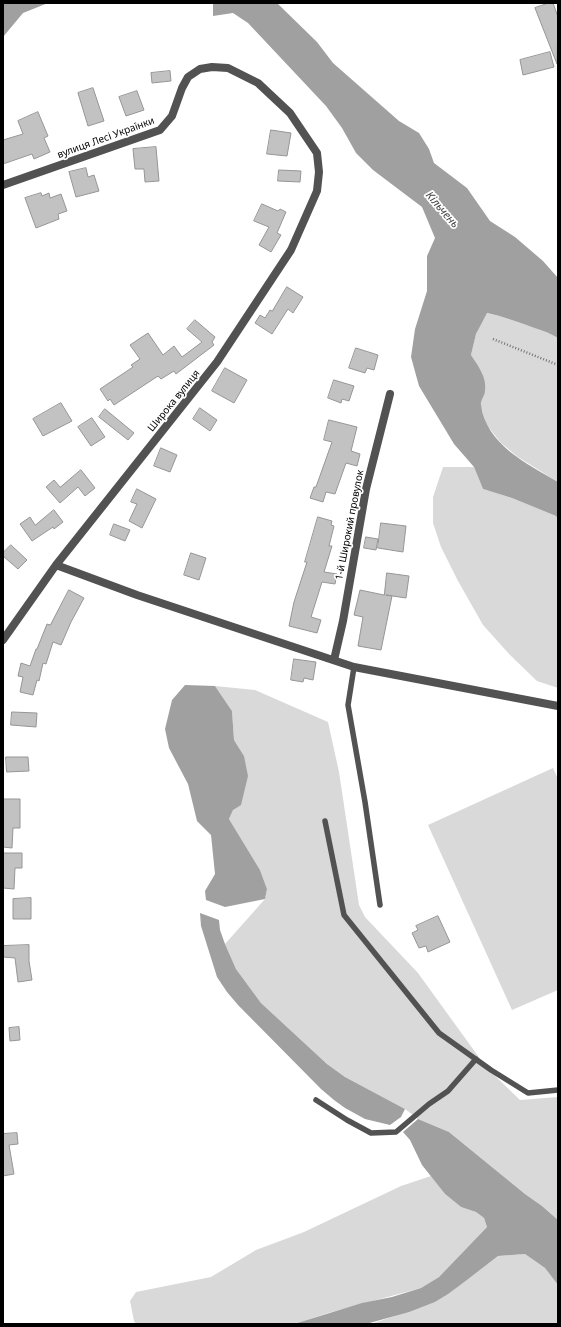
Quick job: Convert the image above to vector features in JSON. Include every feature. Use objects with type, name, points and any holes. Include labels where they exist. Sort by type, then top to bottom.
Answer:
[{"type":"street","name":"вулиця Лесі Українки","points":[[3,185],[160,130],[172,116],[182,88],[188,77],[200,69],[212,67],[228,68],[258,83],[290,113],[317,153]]},
{"type":"street","name":"Широка вулиця","points":[[3,640],[56,565],[217,362],[291,250],[316,191],[319,172],[317,153]]},
{"type":"street","name":"1-й Широкий провулок","points":[[334,660],[343,621],[366,489],[390,394]]},
{"type":"street","points":[[56,565],[137,595],[354,667],[558,706]]},
{"type":"lane","points":[[354,667],[348,705],[365,802],[380,905]]},
{"type":"lane","points":[[325,822],[344,915],[439,1033],[528,1093],[558,1090]]},
{"type":"lane","points":[[316,1100],[347,1120],[371,1133],[396,1132],[429,1104],[448,1091],[476,1059]]},
{"type":"path","points":[[493,339],[558,365]]},
{"type":"shaded area","points":[[486,313],[518,322],[558,338],[558,482],[518,457],[501,443],[486,424],[480,403],[485,391],[471,355],[476,334]]},
{"type":"shaded area","points":[[443,467],[474,467],[483,489],[512,498],[556,516],[558,519],[558,688],[537,681],[510,655],[483,625],[458,581],[441,547],[433,523],[433,497]]},
{"type":"shaded area","points":[[215,686],[255,690],[328,722],[339,772],[359,905],[365,917],[418,973],[486,1067],[520,1100],[558,1097],[558,1220],[449,1132],[418,1119],[405,1109],[345,1077],[327,1064],[261,1003],[236,969],[225,944],[265,899],[267,889],[260,870],[229,819],[233,810],[244,756],[234,740],[232,711]]},
{"type":"shaded area","points":[[553,768],[558,779],[558,990],[512,1010],[428,825]]},
{"type":"shaded area","points":[[431,1176],[445,1194],[461,1207],[476,1212],[484,1218],[487,1227],[439,1277],[421,1288],[328,1313],[298,1323],[136,1324],[134,1321],[130,1301],[136,1292],[211,1277],[256,1250],[304,1232],[401,1186]]},
{"type":"shaded area","points":[[525,1254],[545,1268],[558,1285],[558,1324],[366,1324],[374,1323],[435,1302],[498,1256]]},
{"type":"water","points":[[3,3],[48,3],[23,13],[3,37]]},
{"type":"water","name":"Кільчень","points":[[213,3],[277,3],[317,42],[333,63],[399,121],[419,133],[429,149],[434,163],[467,188],[490,221],[515,237],[543,261],[558,278],[558,338],[540,330],[487,313],[476,334],[471,355],[485,381],[485,393],[481,401],[484,419],[499,442],[521,460],[558,482],[558,519],[556,516],[512,498],[483,489],[474,467],[454,444],[419,386],[411,357],[415,329],[427,291],[427,256],[435,238],[422,207],[373,170],[356,153],[342,128],[326,106],[248,23],[233,13],[213,16]]},
{"type":"water","points":[[185,685],[215,686],[232,711],[234,740],[244,756],[248,776],[241,805],[233,810],[229,819],[260,870],[267,889],[265,899],[225,907],[206,900],[205,891],[215,874],[211,835],[197,821],[188,784],[169,748],[165,729],[172,700]]},
{"type":"water","points":[[200,913],[219,920],[220,930],[236,969],[261,1003],[327,1064],[345,1077],[405,1109],[401,1117],[390,1125],[365,1119],[345,1108],[321,1089],[238,1005],[217,977],[201,926]]},
{"type":"water","points":[[418,1119],[449,1132],[558,1220],[558,1285],[545,1268],[525,1254],[498,1256],[448,1294],[435,1302],[409,1312],[366,1324],[294,1324],[362,1303],[392,1297],[421,1288],[439,1277],[487,1227],[484,1218],[476,1212],[461,1207],[445,1194],[422,1165],[410,1140],[403,1132]]},
{"type":"building","points":[[553,3],[558,17],[557,64],[535,8]]},
{"type":"building","points":[[550,52],[554,67],[523,75],[520,60]]},
{"type":"building","points":[[170,71],[171,81],[152,83],[151,73]]},
{"type":"building","points":[[93,88],[104,121],[88,126],[78,93]]},
{"type":"building","points":[[137,91],[144,110],[126,116],[119,97]]},
{"type":"building","points":[[38,112],[48,136],[44,138],[50,152],[34,159],[32,154],[3,164],[3,140],[23,134],[18,121]]},
{"type":"building","points":[[271,130],[291,133],[287,156],[267,154]]},
{"type":"building","points":[[156,147],[159,181],[145,182],[144,169],[135,169],[133,149]]},
{"type":"building","points":[[86,168],[88,177],[94,175],[99,191],[76,197],[69,172]]},
{"type":"building","points":[[279,170],[301,171],[300,182],[278,181]]},
{"type":"building","points":[[41,193],[42,196],[49,193],[50,198],[61,194],[67,211],[58,214],[59,219],[36,228],[25,198]]},
{"type":"building","points":[[262,204],[278,211],[280,209],[286,212],[277,233],[281,235],[271,252],[259,245],[269,227],[254,221]]},
{"type":"building","points":[[287,287],[303,297],[293,313],[288,309],[272,334],[255,323],[260,315],[265,318],[270,310],[272,311]]},
{"type":"building","points":[[195,320],[215,337],[212,342],[214,345],[176,374],[174,371],[161,379],[158,376],[114,405],[110,399],[108,401],[100,389],[133,367],[131,365],[140,359],[130,345],[148,333],[163,355],[174,346],[182,357],[202,342],[187,329]]},
{"type":"building","points":[[356,348],[378,355],[374,370],[367,368],[365,373],[349,368]]},
{"type":"building","points":[[225,368],[247,380],[234,403],[212,391]]},
{"type":"building","points":[[334,380],[354,386],[349,401],[342,399],[341,403],[328,398]]},
{"type":"building","points":[[61,403],[72,421],[43,436],[33,419]]},
{"type":"building","points":[[200,408],[217,420],[210,431],[193,419]]},
{"type":"building","points":[[105,409],[134,433],[128,440],[99,417]]},
{"type":"building","points":[[92,418],[105,437],[91,446],[78,427]]},
{"type":"building","points":[[329,420],[357,427],[351,451],[360,454],[357,466],[346,463],[335,494],[326,492],[323,502],[310,498],[314,487],[316,487],[332,442],[324,440]]},
{"type":"building","points":[[161,448],[177,455],[170,472],[154,466]]},
{"type":"building","points":[[81,470],[95,488],[85,496],[78,487],[60,503],[46,487],[54,480],[60,487]]},
{"type":"building","points":[[137,489],[156,499],[142,528],[129,521],[137,504],[131,502]]},
{"type":"building","points":[[54,510],[63,522],[54,529],[53,527],[32,541],[20,524],[30,517],[35,525]]},
{"type":"building","points":[[318,517],[332,521],[331,525],[334,526],[329,546],[332,546],[324,572],[337,574],[335,584],[322,582],[311,617],[321,620],[317,633],[289,626],[294,602],[307,562],[305,562]]},
{"type":"building","points":[[381,523],[406,526],[403,552],[378,548]]},
{"type":"building","points":[[114,524],[130,530],[125,541],[110,535]]},
{"type":"building","points":[[366,537],[378,539],[376,550],[364,548]]},
{"type":"building","points":[[11,545],[27,560],[18,569],[3,556],[3,553]]},
{"type":"building","points":[[191,553],[206,558],[199,580],[184,575]]},
{"type":"building","points":[[387,573],[409,576],[406,598],[386,595],[392,596],[381,650],[358,646],[363,617],[354,615],[360,590],[384,595]]},
{"type":"building","points":[[69,590],[84,598],[61,645],[53,642],[46,664],[43,663],[39,681],[37,680],[33,695],[20,692],[23,677],[18,676],[21,663],[30,666],[47,624],[50,625]]},
{"type":"building","points":[[294,659],[316,662],[313,680],[304,678],[303,682],[291,680]]},
{"type":"building","points":[[12,712],[37,713],[36,727],[11,725]]},
{"type":"building","points":[[6,757],[28,757],[29,771],[7,772]]},
{"type":"building","points":[[3,799],[20,799],[20,828],[13,828],[12,848],[3,847]]},
{"type":"building","points":[[3,853],[22,853],[22,868],[15,868],[14,889],[3,888]]},
{"type":"building","points":[[31,898],[31,919],[13,919],[13,899]]},
{"type":"building","points":[[438,916],[450,942],[428,952],[426,946],[419,948],[412,933],[418,930],[416,926]]},
{"type":"building","points":[[29,945],[29,961],[32,980],[18,982],[15,958],[3,957],[3,946]]},
{"type":"building","points":[[19,1027],[20,1040],[10,1041],[9,1028]]},
{"type":"building","points":[[17,1133],[18,1144],[9,1145],[14,1174],[3,1176],[3,1134]]}]
